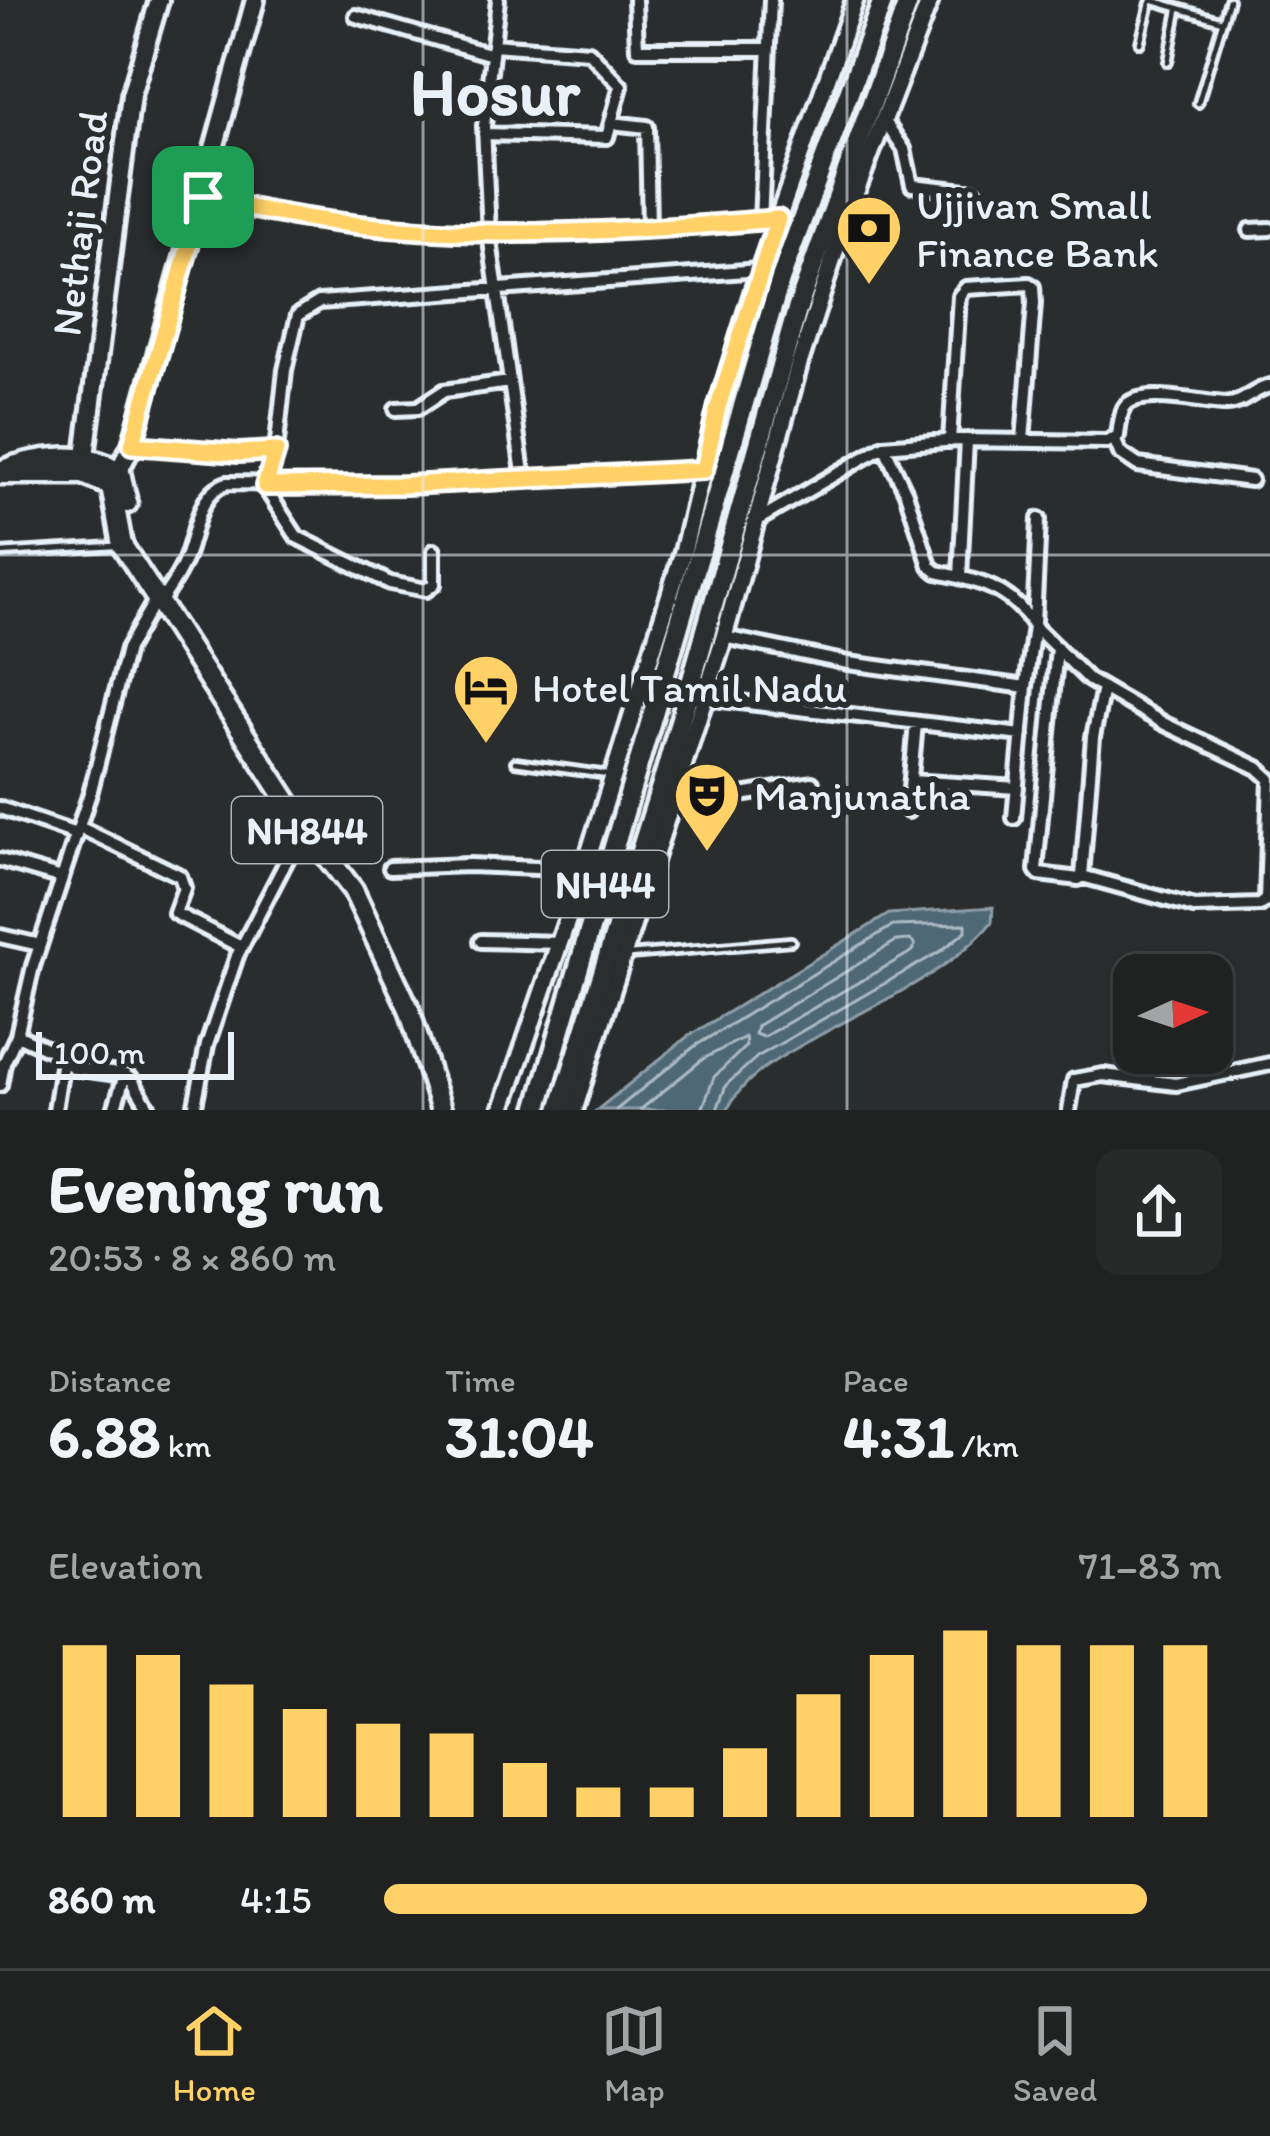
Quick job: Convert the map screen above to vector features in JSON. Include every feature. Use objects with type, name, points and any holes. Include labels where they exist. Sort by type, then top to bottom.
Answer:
[{"type":"highway","name":"NH44","points":[[560,1110],[728,579],[757,441],[797,310],[909,0]]},
{"type":"highway","name":"NH44","points":[[537,1110],[695,555],[780,280],[880,8]]},
{"type":"highway","points":[[0,472],[22,462],[84,466],[115,479]]},
{"type":"highway","name":"NH844","points":[[115,479],[122,545],[304,827],[353,890],[409,1009],[438,1106]]},
{"type":"highway","name":"NH844","points":[[115,479],[136,567]]},
{"type":"main road","name":"Nethaji Road","points":[[84,466],[131,95],[159,0]]},
{"type":"main road","points":[[115,479],[132,445],[255,0]]},
{"type":"street","points":[[498,0],[484,134],[489,234],[524,480]]},
{"type":"street","points":[[634,0],[637,49],[768,49]]},
{"type":"street","points":[[770,220],[771,0]]},
{"type":"street","points":[[502,1110],[614,776],[695,555],[704,470],[718,407],[760,270],[770,220],[855,0]]},
{"type":"street","points":[[574,1110],[724,637],[728,579],[756,521],[848,212],[930,0]]},
{"type":"street","points":[[356,16],[492,50],[589,52],[621,86],[607,137],[484,134]]},
{"type":"street","points":[[884,119],[904,149],[912,185],[975,192]]},
{"type":"street","points":[[611,123],[647,128],[649,228]]},
{"type":"street","points":[[203,197],[278,217],[489,234],[770,220]]},
{"type":"street","points":[[1250,230],[1270,229]]},
{"type":"street","points":[[434,551],[432,588],[390,583],[297,537],[265,486],[276,451],[285,370],[298,315],[320,302],[760,270]]},
{"type":"street","points":[[950,440],[959,296],[966,288],[1029,284],[1034,287],[1034,303],[1023,440]]},
{"type":"street","points":[[396,409],[418,408],[444,391],[510,382]]},
{"type":"street","points":[[1251,480],[1138,465],[1120,453],[1114,441],[1131,400],[1149,397],[1236,404],[1270,386]]},
{"type":"street","points":[[756,521],[884,446],[950,440],[1114,441]]},
{"type":"street","points":[[961,578],[967,440]]},
{"type":"street","points":[[132,445],[276,451]]},
{"type":"street","points":[[884,446],[906,493],[930,566],[1000,589],[1020,603],[1034,626],[1103,688],[1258,768],[1270,779],[1264,903],[1194,907],[1082,876],[1036,870],[1057,648]]},
{"type":"street","points":[[0,1085],[3,1058],[17,1035],[127,649],[183,566],[206,498],[215,487],[227,483],[524,480],[704,470]]},
{"type":"street","points":[[1014,818],[1034,626],[1039,520]]},
{"type":"street","points":[[724,637],[848,663],[1026,686]]},
{"type":"street","points":[[1082,876],[1093,737],[1103,688]]},
{"type":"street","points":[[704,698],[1022,735]]},
{"type":"street","points":[[908,811],[916,723]]},
{"type":"street","points":[[911,781],[1017,788]]},
{"type":"street","points":[[670,807],[812,783]]},
{"type":"street","points":[[0,808],[78,830],[181,876],[184,888],[175,913],[241,947]]},
{"type":"street","points":[[194,1110],[207,1045],[241,947],[304,827]]},
{"type":"street","points":[[0,860],[62,878]]},
{"type":"street","points":[[390,868],[469,865],[584,870]]},
{"type":"street","points":[[0,936],[40,945]]},
{"type":"street","points":[[481,941],[560,943]]},
{"type":"street","points":[[17,1035],[74,1068],[125,1076],[150,1110]]},
{"type":"street","points":[[55,1110],[63,1060]]},
{"type":"street","points":[[1069,1110],[1074,1080],[1103,1075],[1176,1084],[1270,1064]]},
{"type":"street","points":[[114,1110],[125,1076]]},
{"type":"lane","points":[[1198,103],[1228,0]]},
{"type":"lane","points":[[1141,44],[1150,2],[1222,21]]},
{"type":"lane","points":[[1168,62],[1178,10]]},
{"type":"lane","points":[[0,553],[122,545]]},
{"type":"lane","points":[[515,762],[614,776]]},
{"type":"lane","points":[[623,955],[791,941]]},
{"type":"water","points":[[993,907],[992,922],[955,957],[768,1066],[745,1085],[727,1110],[597,1110],[687,1037],[889,914]]},
{"type":"place","name":"Ujjivan Small Finance Bank","points":[[869,287]]},
{"type":"place","name":"Hotel Tamil Nadu","points":[[486,746]]},
{"type":"place","name":"Manjunatha","points":[[707,854]]},
{"type":"district","name":"Hosur","points":[[495,92]]},
{"type":"route","points":[[203,197],[278,217],[489,234],[778,219],[718,407],[704,470],[406,485],[265,486],[276,451],[132,445],[203,197]]}]
